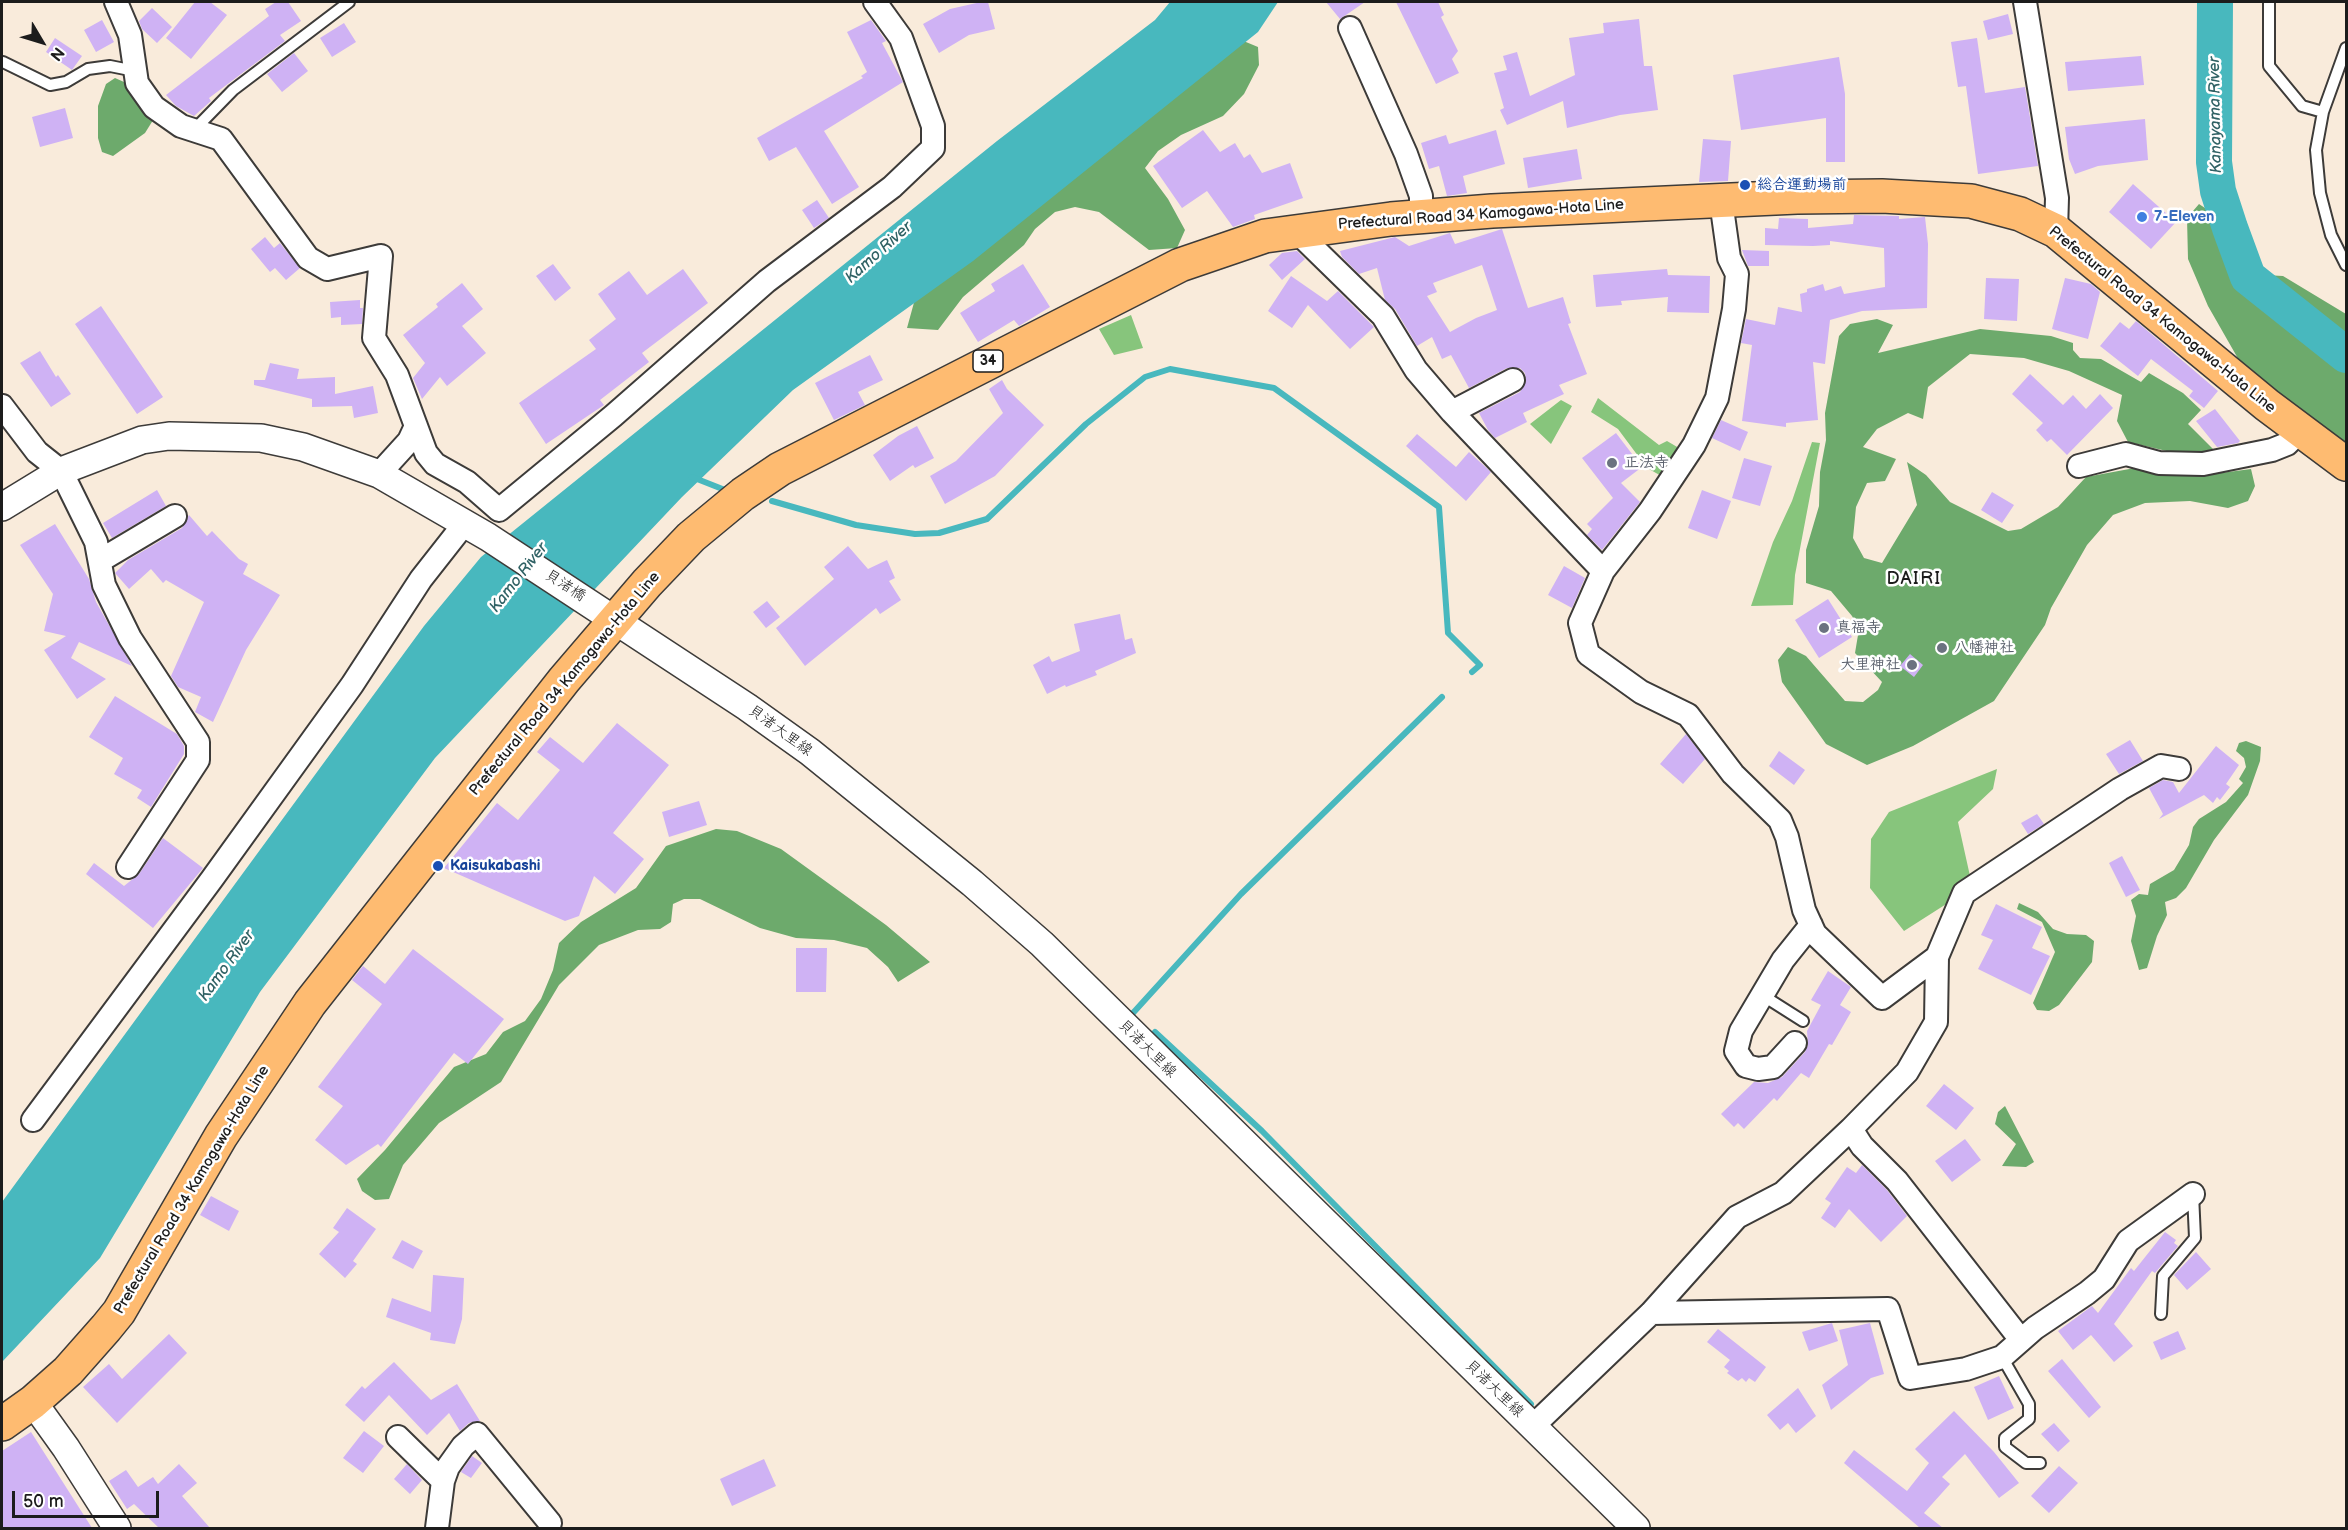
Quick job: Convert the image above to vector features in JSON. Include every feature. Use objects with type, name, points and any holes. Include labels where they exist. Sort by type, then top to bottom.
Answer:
[{"type":"main road","name":"Prefectural Road 34 Kamogawa-Hota Line","points":[[2,1424],[33,1402],[80,1359],[119,1312],[221,1136],[310,1003],[564,680],[605,613],[743,494],[780,469],[1157,275],[1236,243],[1295,230],[1421,217],[1492,211],[1721,201],[1882,196],[1952,199],[2005,209],[2056,231],[2300,431],[2346,464]]},
{"type":"street","points":[[116,2],[130,35],[137,83],[154,107],[181,126],[221,139],[308,258],[318,266],[327,268],[381,256],[374,338],[397,375],[426,453],[435,465],[467,482],[499,510],[613,416],[767,281],[891,187],[933,148],[933,126],[900,38],[875,2]]},
{"type":"street","points":[[2025,2],[2057,198],[2056,231]]},
{"type":"street","points":[[1350,28],[1410,164],[1421,196],[1421,217]]},
{"type":"street","points":[[1721,201],[1729,258],[1737,274],[1734,309],[1717,398],[1694,445],[1650,511],[1603,571],[1580,623],[1588,654],[1641,692],[1688,715],[1733,774],[1780,820],[1787,837],[1804,910],[1815,934],[1882,998],[1937,957]]},
{"type":"street","points":[[1295,230],[1383,316],[1416,369],[1452,412],[1603,571]]},
{"type":"street","points":[[1452,412],[1513,380]]},
{"type":"street","points":[[2,406],[37,452],[62,471],[96,542],[104,585],[130,638],[198,742],[200,750],[198,760],[128,867]]},
{"type":"street","points":[[380,474],[409,441],[416,426]]},
{"type":"street","points":[[2079,466],[2126,454],[2159,463],[2203,464],[2272,450],[2287,444],[2300,431]]},
{"type":"street","name":"貝渚橋","points":[[2,507],[62,471],[142,440],[169,436],[261,438],[303,447],[380,474],[470,526],[605,613]]},
{"type":"street","points":[[100,560],[176,516]]},
{"type":"street","points":[[33,1120],[352,685],[421,579],[470,526]]},
{"type":"street","name":"貝渚大里線","points":[[605,613],[810,752],[964,876],[1042,944],[1636,1528]]},
{"type":"street","points":[[1532,1427],[1651,1313],[1737,1217],[1783,1193],[1907,1072],[1936,1022],[1937,957],[1964,893],[2120,789],[2162,766],[2179,769]]},
{"type":"street","points":[[1795,1043],[1773,1067],[1758,1069],[1746,1066],[1736,1051],[1741,1031],[1762,994],[1783,960],[1811,925]]},
{"type":"street","points":[[1851,1129],[1862,1146],[1897,1181],[2021,1340]]},
{"type":"street","points":[[1651,1313],[1888,1309],[1910,1378],[1966,1369],[2002,1358],[2021,1340],[2104,1279],[2128,1241],[2193,1194]]},
{"type":"street","points":[[33,1402],[66,1448],[117,1528]]},
{"type":"street","points":[[436,1528],[443,1481],[463,1446],[477,1434],[550,1522]]},
{"type":"street","points":[[399,1437],[443,1481]]},
{"type":"lane","points":[[195,130],[233,90],[349,2]]},
{"type":"lane","points":[[2269,2],[2269,66],[2302,106],[2323,112]]},
{"type":"lane","points":[[2346,48],[2323,112],[2316,150],[2320,193],[2331,235],[2346,265]]},
{"type":"lane","points":[[3,62],[50,85],[66,82],[88,69],[110,66],[135,71]]},
{"type":"lane","points":[[1762,994],[1803,1021]]},
{"type":"lane","points":[[2161,1314],[2163,1276],[2195,1238],[2193,1194]]},
{"type":"lane","points":[[2002,1358],[2029,1404],[2029,1419],[2005,1438],[2005,1447],[2026,1463],[2040,1463]]},
{"type":"green space","points":[[1217,30],[1258,47],[1259,65],[1244,94],[1223,116],[1181,135],[1158,151],[1145,168],[1168,199],[1185,230],[1177,248],[1149,250],[1099,212],[1075,207],[1055,212],[1035,229],[1024,245],[963,297],[938,330],[907,328],[918,288]]},
{"type":"green space","points":[[115,78],[124,82],[145,100],[155,117],[145,133],[113,156],[102,152],[98,138],[98,106],[106,84]]},
{"type":"green space","points":[[2199,204],[2214,214],[2230,254],[2265,275],[2283,276],[2346,314],[2346,447],[2240,362],[2208,306],[2188,259],[2187,218]]},
{"type":"green space","points":[[1131,315],[1143,348],[1114,355],[1099,329]]},
{"type":"green space","points":[[1877,319],[1893,325],[1878,353],[1980,329],[2051,336],[2073,343],[2073,350],[2080,358],[2101,359],[2141,382],[2149,373],[2183,393],[2201,410],[2188,424],[2215,451],[2201,459],[2128,442],[2117,421],[2122,395],[2069,371],[2024,358],[1970,354],[1928,387],[1923,419],[1908,413],[1877,429],[1863,447],[1896,459],[1885,481],[1867,483],[1856,507],[1853,538],[1864,558],[1882,563],[1917,505],[1907,462],[1926,475],[1950,502],[2008,531],[2021,529],[2058,507],[2086,477],[2151,465],[2213,474],[2251,469],[2255,486],[2248,501],[2228,508],[2190,501],[2145,503],[2113,515],[2087,545],[2051,608],[2045,625],[1994,701],[1913,746],[1867,765],[1826,744],[1782,682],[1778,660],[1788,647],[1806,656],[1845,701],[1863,702],[1878,690],[1882,682],[1855,653],[1859,629],[1852,616],[1831,591],[1806,583],[1806,550],[1819,506],[1820,472],[1826,440],[1825,413],[1839,336],[1850,324]]},
{"type":"green space","points":[[1598,398],[1659,445],[1667,441],[1684,451],[1665,478],[1647,468],[1618,429],[1591,412]]},
{"type":"green space","points":[[1561,400],[1572,406],[1551,444],[1530,424]]},
{"type":"green space","points":[[1812,442],[1820,443],[1795,575],[1793,605],[1751,606],[1773,542],[1792,501]]},
{"type":"green space","points":[[2246,741],[2261,747],[2260,761],[2248,795],[2214,840],[2186,888],[2176,898],[2165,902],[2167,915],[2157,936],[2147,968],[2139,970],[2131,941],[2136,916],[2131,900],[2139,894],[2148,895],[2150,884],[2174,870],[2189,845],[2193,827],[2199,819],[2226,802],[2243,783],[2239,779],[2246,767],[2244,758],[2236,751],[2239,743]]},
{"type":"green space","points":[[1997,769],[1993,789],[1958,822],[1970,876],[1951,901],[1904,931],[1870,888],[1871,839],[1889,812]]},
{"type":"green space","points":[[716,829],[737,831],[781,849],[886,925],[930,962],[898,982],[888,967],[867,948],[834,940],[796,938],[760,928],[700,899],[684,899],[673,904],[671,922],[660,929],[638,930],[599,945],[559,985],[501,1082],[439,1123],[403,1165],[389,1199],[375,1200],[362,1191],[357,1179],[385,1150],[454,1067],[486,1054],[503,1032],[525,1021],[541,999],[553,970],[559,943],[581,922],[636,888],[666,846]]},
{"type":"green space","points":[[2019,903],[2038,912],[2053,929],[2067,934],[2086,935],[2094,941],[2092,962],[2059,1005],[2049,1011],[2037,1010],[2033,1003],[2055,952],[2042,922],[2017,909]]},
{"type":"green space","points":[[2005,1106],[2034,1162],[2026,1167],[2002,1166],[2016,1144],[1995,1124],[1998,1112]]},
{"type":"water","name":"Kamo River","points":[[1170,2],[1278,2],[1258,32],[973,261],[793,390],[682,497],[435,758],[260,992],[100,1258],[2,1362],[2,1202],[424,626],[481,557],[997,141],[1155,20]]},
{"type":"building","points":[[195,2],[210,2],[227,15],[191,59],[166,38]]},
{"type":"building","points":[[276,2],[288,2],[301,21],[280,35],[285,41],[209,98],[211,101],[194,116],[176,106],[166,95],[269,16],[265,9]]},
{"type":"building","points":[[988,2],[995,29],[969,35],[939,53],[923,24],[950,9]]},
{"type":"building","points":[[1326,2],[1365,2],[1340,19]]},
{"type":"building","points":[[1396,2],[1438,2],[1444,15],[1441,17],[1458,51],[1452,59],[1459,73],[1436,84]]},
{"type":"building","points":[[152,8],[172,27],[157,43],[142,29],[139,21]]},
{"type":"building","points":[[2008,14],[2013,34],[1988,40],[1983,21]]},
{"type":"building","points":[[1639,19],[1644,66],[1652,66],[1658,110],[1620,115],[1567,128],[1563,101],[1507,125],[1500,110],[1504,108],[1494,73],[1507,70],[1503,56],[1517,52],[1530,96],[1575,75],[1569,38],[1604,33],[1603,23]]},
{"type":"building","points":[[102,20],[114,42],[96,52],[84,30]]},
{"type":"building","points":[[871,20],[886,41],[882,43],[903,82],[824,131],[859,187],[832,204],[796,147],[769,161],[757,138],[863,78],[861,76],[867,72],[847,32]]},
{"type":"building","points":[[344,23],[356,42],[332,57],[320,38]]},
{"type":"building","points":[[55,38],[82,56],[72,70],[46,52]]},
{"type":"building","points":[[1977,38],[1985,93],[2025,87],[2038,166],[1978,174],[1966,86],[1958,87],[1951,42]]},
{"type":"building","points":[[294,53],[308,71],[282,92],[267,74]]},
{"type":"building","points":[[2141,56],[2144,85],[2068,91],[2065,62]]},
{"type":"building","points":[[1839,57],[1845,94],[1845,162],[1826,162],[1826,118],[1741,130],[1733,75]]},
{"type":"building","points":[[65,108],[73,138],[40,147],[32,117]]},
{"type":"building","points":[[2145,119],[2148,160],[2098,166],[2075,174],[2069,159],[2065,127]]},
{"type":"building","points":[[1203,130],[1220,152],[1235,143],[1244,158],[1250,154],[1262,173],[1290,163],[1303,198],[1254,215],[1255,219],[1233,227],[1207,191],[1182,208],[1153,166]]},
{"type":"building","points":[[1496,130],[1505,164],[1463,176],[1467,193],[1447,196],[1439,166],[1429,169],[1421,143],[1446,135],[1449,144]]},
{"type":"building","points":[[1703,139],[1731,141],[1728,181],[1699,182]]},
{"type":"building","points":[[1577,149],[1582,179],[1528,188],[1523,158]]},
{"type":"building","name":"7-Eleven","points":[[2133,184],[2176,222],[2151,249],[2109,212]]},
{"type":"building","points":[[817,200],[829,218],[814,228],[802,210]]},
{"type":"building","points":[[1854,215],[1899,216],[1899,219],[1925,217],[1928,244],[1927,308],[1862,311],[1830,320],[1825,364],[1813,362],[1818,420],[1786,423],[1786,427],[1742,421],[1752,345],[1741,343],[1746,319],[1775,325],[1778,307],[1802,312],[1800,294],[1823,284],[1825,291],[1841,286],[1844,294],[1885,287],[1884,248],[1830,241],[1830,245],[1765,245],[1765,228],[1778,229],[1779,218],[1808,219],[1808,228],[1853,224]]},
{"type":"building","points":[[1502,229],[1528,308],[1563,297],[1571,323],[1568,324],[1587,374],[1559,385],[1564,394],[1523,413],[1527,422],[1495,438],[1479,413],[1520,392],[1526,381],[1525,373],[1520,368],[1507,368],[1469,388],[1451,355],[1442,359],[1432,337],[1417,346],[1395,309],[1385,300],[1377,268],[1359,274],[1342,257],[1340,251],[1395,237],[1409,246],[1450,233],[1455,244]],"holes":[[[1482,265],[1497,310],[1450,332],[1427,296],[1437,292],[1433,283]]]},
{"type":"building","points":[[265,237],[274,248],[280,243],[300,268],[286,280],[275,268],[270,272],[251,249]]},
{"type":"building","points":[[1742,250],[1769,251],[1769,266],[1748,266]]},
{"type":"building","points":[[1297,251],[1305,259],[1282,280],[1269,265],[1282,253]]},
{"type":"building","points":[[553,264],[571,288],[555,301],[536,276]]},
{"type":"building","points":[[1023,264],[1050,307],[1019,326],[1014,320],[978,342],[960,313],[995,291],[991,284]]},
{"type":"building","points":[[683,269],[708,303],[642,353],[649,362],[600,400],[604,405],[546,444],[519,403],[596,349],[589,340],[616,319],[598,294],[629,271],[647,295]]},
{"type":"building","points":[[1667,269],[1668,275],[1710,276],[1709,313],[1667,312],[1668,297],[1621,301],[1622,305],[1596,307],[1593,275]]},
{"type":"building","points":[[1291,276],[1327,301],[1338,291],[1374,327],[1350,349],[1308,305],[1292,328],[1268,311]]},
{"type":"building","points":[[1986,278],[2019,279],[2017,321],[1984,319]]},
{"type":"building","points":[[2065,278],[2091,284],[2100,292],[2088,339],[2052,329]]},
{"type":"building","points":[[462,283],[483,309],[462,326],[486,353],[447,386],[440,377],[422,399],[413,378],[425,363],[403,335],[438,307],[436,304]]},
{"type":"building","points":[[360,300],[360,308],[363,308],[362,324],[341,325],[341,317],[331,318],[330,302]]},
{"type":"building","points":[[101,306],[163,397],[137,414],[75,324]]},
{"type":"building","points":[[2136,321],[2218,391],[2204,408],[2189,396],[2193,391],[2151,359],[2138,376],[2100,346],[2120,322],[2129,329]]},
{"type":"building","points":[[40,351],[56,377],[58,375],[71,394],[51,407],[20,363]]},
{"type":"building","points":[[870,355],[883,380],[858,392],[865,405],[834,420],[815,383]]},
{"type":"building","points":[[270,363],[299,369],[297,379],[335,377],[335,394],[373,386],[378,413],[354,418],[352,406],[312,407],[312,399],[254,385],[254,380],[265,380]]},
{"type":"building","points":[[2030,374],[2063,405],[2073,395],[2086,409],[2100,394],[2113,408],[2067,455],[2051,439],[2047,442],[2036,430],[2043,423],[2012,394]]},
{"type":"building","points":[[1002,380],[1007,389],[1044,425],[995,476],[945,504],[930,476],[956,461],[1003,413],[989,389]]},
{"type":"building","points":[[2215,409],[2240,441],[2238,443],[2217,447],[2196,421]]},
{"type":"building","points":[[1721,420],[1748,432],[1740,451],[1712,438]]},
{"type":"building","points":[[917,426],[934,458],[915,468],[913,465],[890,481],[873,455],[898,436]]},
{"type":"building","points":[[1616,433],[1642,467],[1621,483],[1640,502],[1602,550],[1587,535],[1592,529],[1587,524],[1613,498],[1582,458]]},
{"type":"building","points":[[1417,434],[1456,467],[1469,452],[1491,472],[1466,501],[1406,446]]},
{"type":"building","points":[[1744,458],[1772,466],[1760,506],[1732,498]]},
{"type":"building","points":[[157,490],[166,506],[112,538],[103,523]]},
{"type":"building","points":[[1702,490],[1731,501],[1717,539],[1688,528]]},
{"type":"building","points":[[1992,492],[2014,505],[2002,523],[1981,510]]},
{"type":"building","points":[[189,515],[207,536],[212,531],[239,559],[248,564],[243,574],[280,595],[246,650],[213,722],[195,712],[201,697],[178,687],[171,676],[204,602],[166,580],[163,583],[151,569],[129,589],[115,573],[128,560],[182,528]]},
{"type":"building","points":[[55,524],[89,579],[96,602],[132,666],[79,642],[71,658],[106,679],[77,699],[44,650],[66,636],[44,631],[53,594],[20,545]]},
{"type":"building","points":[[848,546],[868,569],[887,560],[895,578],[889,581],[901,600],[880,614],[876,608],[805,666],[776,628],[834,579],[824,567]]},
{"type":"building","points":[[1564,566],[1585,578],[1572,608],[1548,595]]},
{"type":"building","points":[[1828,599],[1852,637],[1819,658],[1795,620]]},
{"type":"building","points":[[767,601],[780,617],[766,628],[753,612]]},
{"type":"building","points":[[1120,614],[1125,640],[1132,638],[1136,653],[1095,671],[1097,675],[1066,687],[1065,685],[1047,694],[1033,665],[1049,656],[1052,662],[1080,651],[1074,624]]},
{"type":"building","points":[[1910,654],[1923,665],[1914,677],[1900,666]]},
{"type":"building","points":[[115,696],[177,734],[184,746],[184,754],[151,807],[137,798],[142,790],[114,774],[123,758],[89,737]]},
{"type":"building","points":[[617,723],[669,765],[613,833],[644,859],[615,894],[594,876],[579,916],[565,921],[444,868],[497,803],[518,820],[560,770],[537,752],[550,737],[583,763]]},
{"type":"building","points":[[1686,734],[1705,759],[1683,784],[1660,764]]},
{"type":"building","points":[[2130,740],[2143,761],[2119,774],[2106,754]]},
{"type":"building","points":[[2216,746],[2239,765],[2226,784],[2230,787],[2220,800],[2217,797],[2213,803],[2204,795],[2159,819],[2163,814],[2149,788],[2163,780],[2173,782],[2179,793]]},
{"type":"building","points":[[1779,751],[1805,770],[1794,785],[1769,766]]},
{"type":"building","points":[[699,801],[707,825],[669,837],[662,812]]},
{"type":"building","points":[[2037,814],[2044,824],[2028,834],[2021,823]]},
{"type":"building","points":[[163,838],[203,868],[153,928],[86,874],[94,863],[124,886],[139,874]]},
{"type":"building","points":[[2122,856],[2140,890],[2126,897],[2109,863]]},
{"type":"building","points":[[1996,904],[2042,927],[2032,948],[2050,956],[2031,995],[1978,969],[1993,940],[1981,935]]},
{"type":"building","points":[[796,948],[827,948],[826,992],[796,992]]},
{"type":"building","points":[[413,949],[504,1019],[468,1064],[454,1053],[381,1147],[378,1144],[346,1165],[315,1140],[343,1106],[318,1087],[382,1004],[352,980],[363,966],[385,984]]},
{"type":"building","points":[[1828,971],[1851,987],[1840,1005],[1851,1012],[1832,1045],[1829,1044],[1809,1078],[1801,1073],[1777,1101],[1774,1098],[1744,1129],[1738,1123],[1734,1127],[1721,1114],[1754,1082],[1768,1083],[1782,1077],[1805,1052],[1808,1045],[1807,1031],[1821,1005],[1811,1000]]},
{"type":"building","points":[[1944,1084],[1974,1108],[1956,1130],[1926,1106]]},
{"type":"building","points":[[1965,1139],[1981,1160],[1952,1182],[1935,1161]]},
{"type":"building","points":[[1862,1165],[1887,1190],[1907,1216],[1881,1242],[1849,1209],[1835,1228],[1821,1218],[1831,1203],[1825,1199],[1847,1167],[1856,1173]]},
{"type":"building","points":[[211,1196],[239,1211],[229,1231],[200,1215]]},
{"type":"building","points":[[347,1208],[376,1229],[353,1261],[357,1264],[345,1278],[319,1254],[339,1232],[333,1228]]},
{"type":"building","points":[[2165,1232],[2176,1240],[2174,1243],[2178,1246],[2155,1273],[2152,1271],[2114,1324],[2133,1346],[2114,1362],[2091,1335],[2073,1350],[2058,1331],[2092,1306],[2098,1313],[2131,1268],[2134,1271]]},
{"type":"building","points":[[402,1240],[423,1251],[413,1269],[392,1258]]},
{"type":"building","points":[[2196,1252],[2211,1269],[2187,1290],[2174,1275]]},
{"type":"building","points":[[433,1275],[464,1278],[462,1319],[455,1344],[430,1340],[431,1333],[386,1317],[392,1298],[431,1312]]},
{"type":"building","points":[[1832,1323],[1838,1341],[1809,1351],[1802,1332]]},
{"type":"building","points":[[1870,1323],[1884,1374],[1871,1378],[1831,1410],[1822,1385],[1848,1365],[1839,1330]]},
{"type":"building","points":[[1718,1329],[1766,1367],[1755,1382],[1749,1378],[1746,1382],[1742,1378],[1738,1381],[1727,1373],[1729,1371],[1724,1367],[1730,1360],[1707,1342]]},
{"type":"building","points":[[2178,1331],[2186,1349],[2161,1360],[2153,1342]]},
{"type":"building","points":[[169,1334],[187,1353],[117,1423],[83,1387],[109,1364],[122,1379]]},
{"type":"building","points":[[2062,1359],[2101,1407],[2089,1418],[2048,1371]]},
{"type":"building","points":[[394,1362],[431,1400],[457,1384],[480,1421],[469,1423],[460,1431],[449,1413],[427,1435],[389,1395],[364,1422],[345,1405],[362,1386],[365,1389]]},
{"type":"building","points":[[1999,1376],[2014,1408],[1988,1420],[1974,1387]]},
{"type":"building","points":[[1798,1388],[1816,1416],[1796,1433],[1788,1423],[1780,1430],[1767,1415]]},
{"type":"building","points":[[1954,1411],[1994,1452],[2019,1483],[1999,1498],[1965,1454],[1942,1477],[1950,1484],[1924,1513],[1943,1528],[1920,1528],[1844,1463],[1854,1450],[1907,1491],[1929,1463],[1915,1449]]},
{"type":"building","points":[[2054,1423],[2070,1441],[2058,1452],[2041,1434]]},
{"type":"building","points":[[364,1431],[384,1446],[363,1473],[343,1458]]},
{"type":"building","points":[[31,1432],[92,1528],[2,1528],[2,1451]]},
{"type":"building","points":[[472,1456],[482,1463],[471,1478],[461,1472]]},
{"type":"building","points":[[764,1459],[776,1486],[732,1506],[720,1479]]},
{"type":"building","points":[[179,1464],[197,1483],[182,1496],[210,1528],[159,1528],[134,1504],[127,1509],[109,1481],[126,1470],[138,1487],[153,1477],[158,1484]]},
{"type":"building","points":[[407,1464],[422,1480],[410,1494],[394,1479]]},
{"type":"building","points":[[2059,1466],[2078,1483],[2049,1513],[2031,1496]]},
{"type":"waterway","name":"Kanayama River","points":[[2215,2],[2214,162],[2218,191],[2248,277],[2346,355]]},
{"type":"waterway","points":[[772,501],[856,525],[915,534],[939,533],[987,519],[1086,424],[1145,377],[1170,369],[1274,388],[1439,507],[1448,633],[1480,665],[1472,672]]},
{"type":"waterway","points":[[692,477],[725,490]]},
{"type":"waterway","points":[[1133,1013],[1241,894],[1442,697]]},
{"type":"waterway","points":[[1155,1032],[1262,1131],[1531,1404]]},
{"type":"place","name":"総合運動場前","points":[[1745,185]]},
{"type":"place","name":"7-Eleven","points":[[2142,217]]},
{"type":"place","name":"正法寺","points":[[1612,463]]},
{"type":"place","name":"真福寺","points":[[1824,628]]},
{"type":"place","name":"八幡神社","points":[[1942,648]]},
{"type":"place","name":"大里神社","points":[[1912,665]]},
{"type":"place","name":"Kaisukabashi","points":[[438,866]]},
{"type":"district","name":"DAIRI","points":[[1914,579]]}]
